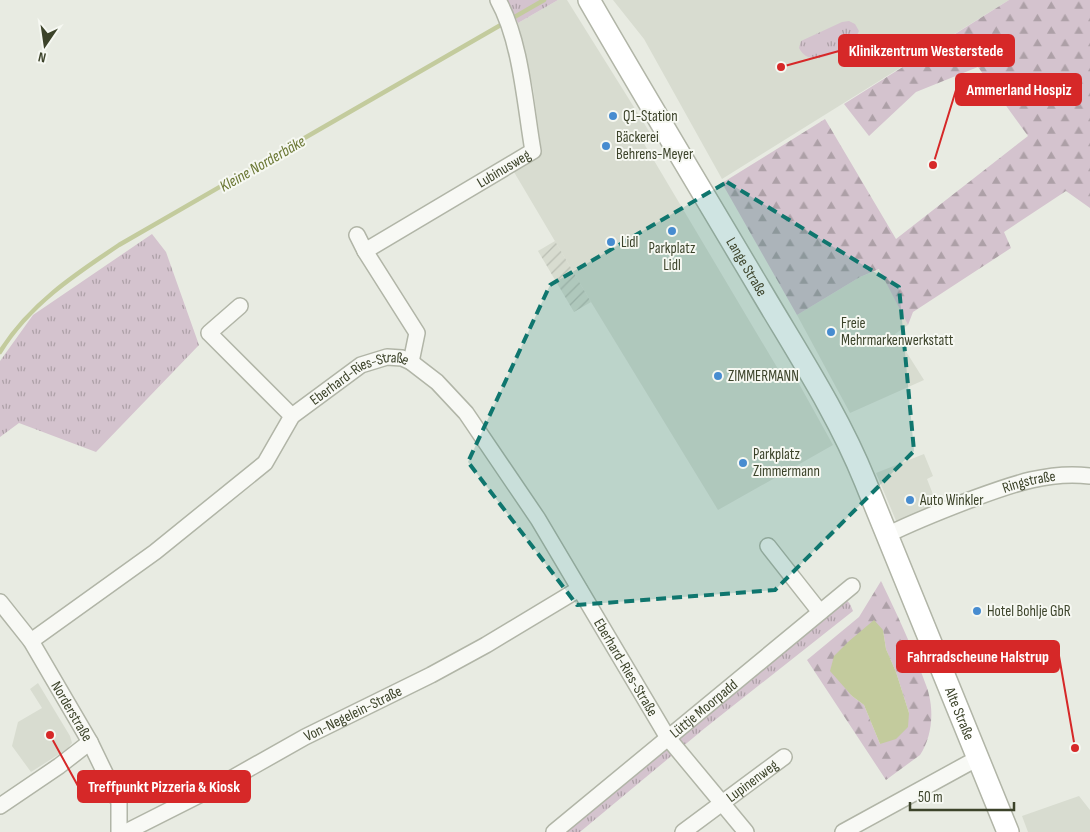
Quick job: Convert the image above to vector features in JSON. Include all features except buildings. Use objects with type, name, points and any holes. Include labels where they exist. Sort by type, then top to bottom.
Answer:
[{"type":"street","name":"Lange Straße","points":[[589,0],[671,142],[832,412],[863,476],[888,538]]},
{"type":"street","name":"Lubinusweg","points":[[365,251],[533,151],[523,86],[512,36],[500,4]]},
{"type":"street","points":[[357,235],[365,251],[417,333],[411,362]]},
{"type":"street","points":[[240,306],[209,332],[292,416]]},
{"type":"street","name":"Eberhard-Ries-Straße","points":[[31,641],[155,552],[266,463],[292,416],[361,365],[387,357],[402,358],[411,362],[437,382],[466,413],[538,519],[668,738]]},
{"type":"street","name":"Ringstraße","points":[[888,538],[956,505],[1021,482],[1065,474],[1090,476]]},
{"type":"street","name":"Alte Straße","points":[[888,538],[1008,832]]},
{"type":"street","points":[[768,546],[820,612]]},
{"type":"street","name":"Lüttje Moorpadd","points":[[554,832],[852,586]]},
{"type":"street","name":"Von-Negelein-Straße","points":[[126,832],[227,781],[305,737],[432,675],[579,589]]},
{"type":"street","name":"Norderstraße","points":[[0,602],[31,641],[90,742],[119,802],[119,832]]},
{"type":"street","name":"Lupinenweg","points":[[668,738],[746,832]]},
{"type":"street","points":[[0,806],[59,766],[90,742]]},
{"type":"street","name":"Lupinenweg","points":[[721,803],[784,757]]},
{"type":"street","points":[[843,832],[978,758]]},
{"type":"street","points":[[683,832],[721,803]]},
{"type":"highlighted area","points":[[727,182],[899,287],[914,451],[775,590],[577,605],[468,462],[550,285]]},
{"type":"shaded area","points":[[558,0],[567,0],[652,136],[643,142],[784,379],[798,382],[833,445],[718,510],[514,172],[542,153],[533,88],[518,23]]},
{"type":"shaded area","points":[[613,0],[1009,0],[722,179],[644,39]]},
{"type":"shaded area","points":[[555,241],[591,302],[574,312],[538,251]]},
{"type":"shaded area","points":[[880,269],[908,325],[895,334],[924,380],[850,413],[797,315],[860,277]]},
{"type":"shaded area","points":[[924,454],[933,476],[927,479],[938,507],[897,523],[876,473]]},
{"type":"shaded area","points":[[874,620],[883,630],[886,649],[896,672],[909,713],[908,727],[896,739],[880,744],[864,705],[852,696],[830,671],[834,656]]},
{"type":"shaded area","points":[[38,683],[70,736],[72,743],[67,749],[31,772],[12,746],[18,722],[42,708],[30,689]]},
{"type":"shaded area","points":[[1079,796],[1090,810],[1090,832],[1028,832],[1022,816]]},
{"type":"green space","points":[[507,0],[558,0],[518,23]]},
{"type":"green space","points":[[1009,0],[1090,0],[1090,208],[1066,191],[1004,232],[1011,248],[913,312],[908,325],[879,269],[860,277],[797,315],[722,183],[825,119],[896,239],[1028,136],[978,67],[916,92],[869,136],[844,104]]},
{"type":"green space","points":[[849,21],[855,24],[859,31],[853,44],[832,54],[817,58],[810,58],[799,48],[801,41],[842,22]]},
{"type":"green space","points":[[152,234],[166,252],[199,345],[96,452],[19,423],[0,437],[0,361],[33,315]]},
{"type":"green space","points":[[881,581],[913,652],[927,688],[930,703],[931,719],[924,749],[920,755],[886,780],[807,660],[859,617]],"holes":[[[883,630],[886,649],[896,672],[909,713],[880,744],[864,705],[852,696],[844,685]]]},
{"type":"green space","points":[[844,597],[853,611],[705,728],[580,832],[566,832]]},
{"type":"waterway","name":"Kleine Norderbäke","points":[[0,352],[24,320],[39,305],[69,280],[119,245],[544,0]]},
{"type":"place","name":"Klinikzentrum Westerstede","points":[[781,67]]},
{"type":"place","name":"Q1-Station","points":[[613,116]]},
{"type":"place","name":"Bäckerei Behrens-Meyer","points":[[606,146]]},
{"type":"place","name":"Ammerland Hospiz","points":[[933,165]]},
{"type":"place","name":"Parkplatz Lidl","points":[[672,231]]},
{"type":"place","name":"Lidl","points":[[611,242]]},
{"type":"place","name":"Freie Mehrmarkenwerkstatt","points":[[831,332]]},
{"type":"place","name":"ZIMMERMANN","points":[[718,376]]},
{"type":"place","name":"Parkplatz Zimmermann","points":[[743,463]]},
{"type":"place","name":"Auto Winkler","points":[[910,500]]},
{"type":"place","name":"Hotel Bohlje GbR","points":[[977,611]]},
{"type":"place","name":"Treffpunkt Pizzeria & Kiosk","points":[[50,735]]},
{"type":"place","name":"Fahrradscheune Halstrup","points":[[1075,748]]}]
